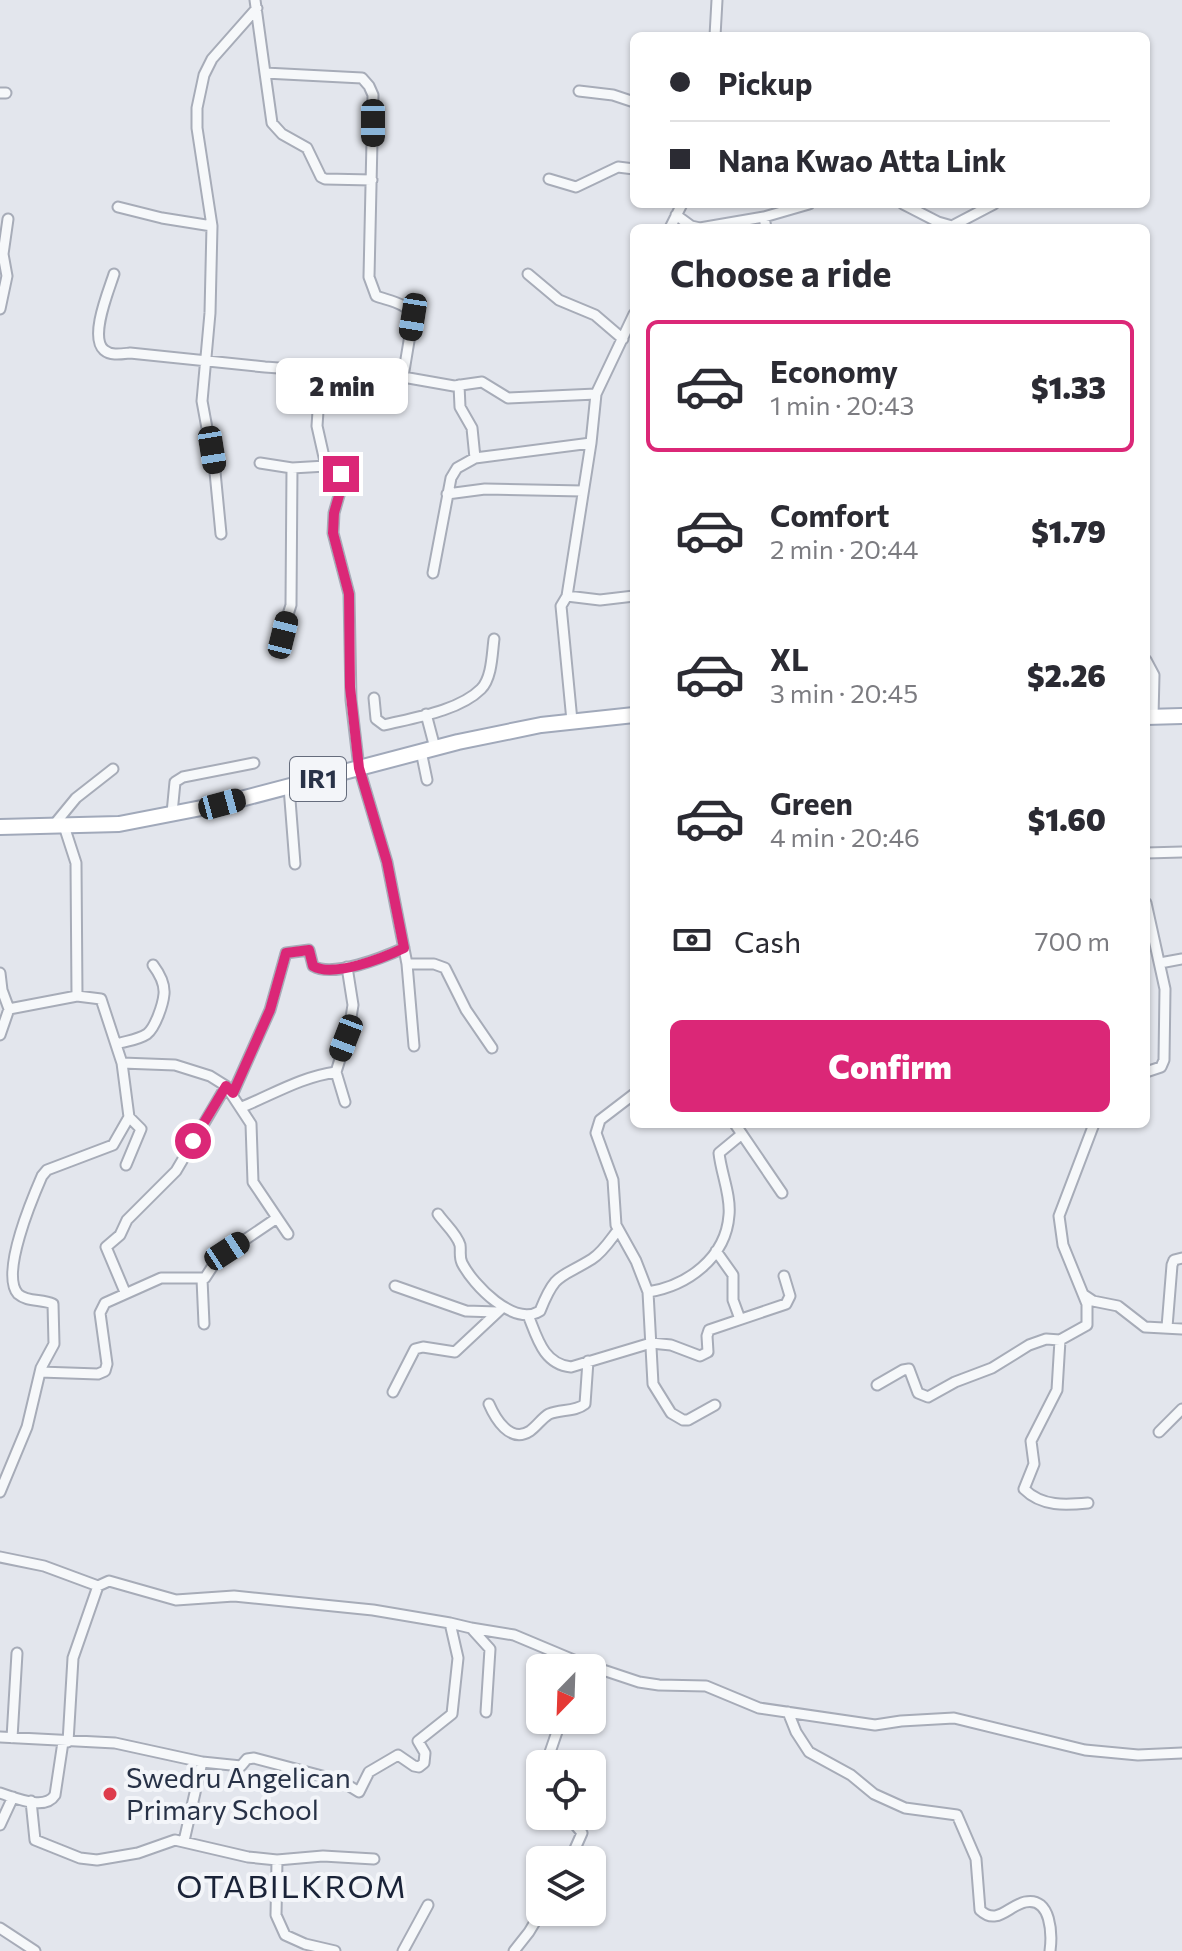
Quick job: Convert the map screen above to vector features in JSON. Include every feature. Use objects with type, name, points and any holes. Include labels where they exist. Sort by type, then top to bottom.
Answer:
[{"type":"main road","name":"IR1","points":[[0,827],[119,824],[222,804],[517,729],[630,715]]},
{"type":"main road","points":[[1150,717],[1182,716]]},
{"type":"street","points":[[715,32],[717,0]]},
{"type":"street","points":[[256,4],[272,123],[282,134],[307,148],[321,177],[372,180]]},
{"type":"street","points":[[221,534],[215,472],[202,401],[210,313],[212,226],[197,128],[197,108],[202,83],[212,59],[256,4]]},
{"type":"street","points":[[265,73],[362,78],[369,86],[373,95],[372,242],[368,263],[371,289],[376,296],[405,306],[413,317],[403,377]]},
{"type":"street","points":[[579,91],[613,95],[630,101]]},
{"type":"street","points":[[549,179],[576,187],[618,167],[630,168]]},
{"type":"street","points":[[118,207],[212,226]]},
{"type":"street","points":[[672,224],[680,208]]},
{"type":"street","points":[[723,224],[795,208]]},
{"type":"street","points":[[911,208],[945,224]]},
{"type":"street","points":[[956,224],[986,208]]},
{"type":"street","points":[[676,215],[688,224]]},
{"type":"street","points":[[764,217],[765,224]]},
{"type":"street","points":[[0,309],[7,276],[3,254],[8,219]]},
{"type":"street","points":[[114,274],[98,334],[105,351],[403,377],[459,385],[482,382],[508,398],[596,394]]},
{"type":"street","points":[[528,274],[559,300],[595,315],[623,339]]},
{"type":"street","points":[[572,721],[562,601],[567,596],[596,394],[630,323]]},
{"type":"street","points":[[326,466],[317,426],[318,411],[335,391],[342,372]]},
{"type":"street","points":[[459,385],[460,407],[471,423],[475,458]]},
{"type":"street","points":[[433,573],[453,472],[475,458],[591,443]]},
{"type":"street","points":[[260,463],[292,468],[326,466],[344,478],[334,513],[333,533],[349,594],[350,687],[359,768],[387,862],[407,964],[414,1046]]},
{"type":"street","points":[[277,649],[291,605],[292,468]]},
{"type":"street","points":[[447,494],[473,489],[583,491]]},
{"type":"street","points":[[567,596],[600,600],[630,596]]},
{"type":"street","points":[[374,698],[376,719],[381,724],[451,705],[481,689],[491,664],[494,639]]},
{"type":"street","points":[[1150,668],[1154,675],[1150,717]]},
{"type":"street","points":[[426,714],[427,780]]},
{"type":"street","points":[[172,813],[175,782],[183,777],[254,763]]},
{"type":"street","points":[[77,996],[76,863],[58,826],[76,798],[113,769]]},
{"type":"street","points":[[289,787],[295,864]]},
{"type":"street","points":[[1150,853],[1182,852]]},
{"type":"street","points":[[1150,920],[1165,989],[1164,1060],[1161,1067],[1150,1071]]},
{"type":"street","points":[[125,1292],[106,1247],[120,1235],[127,1220],[176,1171],[230,1089],[270,1010],[286,953],[309,950],[313,966],[318,970],[368,964],[404,948]]},
{"type":"street","points":[[1160,963],[1182,959]]},
{"type":"street","points":[[407,964],[434,964],[445,968],[466,1010],[492,1048]]},
{"type":"street","points":[[117,1044],[141,1037],[150,1032],[154,1024],[164,994],[161,976],[153,965]]},
{"type":"street","points":[[345,1102],[336,1072],[353,1005],[347,967]]},
{"type":"street","points":[[0,973],[9,1009],[0,1035]]},
{"type":"street","points":[[0,1492],[27,1427],[40,1372],[54,1344],[55,1306],[49,1301],[24,1298],[15,1291],[11,1277],[20,1229],[47,1170],[113,1145],[129,1117],[122,1063],[101,999],[77,996],[9,1009]]},
{"type":"street","points":[[122,1063],[175,1065],[210,1076],[230,1089],[253,1132],[253,1182],[288,1234]]},
{"type":"street","points":[[242,1107],[313,1076],[336,1072]]},
{"type":"street","points":[[630,1097],[600,1120],[596,1133],[613,1180],[614,1217],[618,1230],[636,1261],[648,1292],[653,1384],[676,1418],[688,1420],[715,1405]]},
{"type":"street","points":[[126,1165],[141,1129],[129,1117]]},
{"type":"street","points":[[738,1128],[782,1193]]},
{"type":"street","points":[[877,1385],[909,1369],[918,1393],[928,1397],[955,1382],[992,1368],[1029,1345],[1046,1339],[1060,1340],[1087,1325],[1084,1295],[1061,1238],[1059,1216],[1092,1128]]},
{"type":"street","points":[[648,1292],[687,1280],[716,1251],[727,1225],[729,1211],[719,1153],[742,1134]]},
{"type":"street","points":[[438,1214],[459,1243],[462,1263],[500,1310]]},
{"type":"street","points":[[40,1372],[98,1374],[105,1371],[107,1364],[100,1310],[105,1303],[161,1278],[202,1279],[218,1258],[277,1218]]},
{"type":"street","points":[[395,1286],[466,1311],[500,1310],[528,1315],[540,1311],[551,1286],[560,1276],[597,1255],[618,1230]]},
{"type":"street","points":[[716,1251],[733,1275],[733,1300],[740,1319]]},
{"type":"street","points":[[1167,1327],[1172,1265],[1182,1258]]},
{"type":"street","points":[[528,1315],[549,1358],[562,1366],[571,1367],[651,1343],[705,1355],[709,1348],[709,1330],[786,1304],[790,1296],[784,1276]]},
{"type":"street","points":[[202,1279],[204,1324]]},
{"type":"street","points":[[1084,1295],[1093,1301],[1118,1306],[1145,1327],[1182,1329]]},
{"type":"street","points":[[393,1392],[415,1349],[423,1347],[455,1352],[500,1310]]},
{"type":"street","points":[[1060,1340],[1057,1390],[1031,1441],[1034,1464],[1024,1489],[1030,1495],[1057,1505],[1088,1503]]},
{"type":"street","points":[[489,1404],[496,1420],[508,1431],[517,1434],[530,1431],[552,1413],[578,1409],[585,1404],[588,1361]]},
{"type":"street","points":[[1159,1432],[1182,1409]]},
{"type":"street","points":[[0,1557],[44,1566],[98,1586],[109,1581],[176,1600],[234,1596],[373,1610],[450,1623],[514,1635],[555,1654]]},
{"type":"street","points":[[0,1793],[44,1804],[55,1795],[66,1742],[73,1658],[98,1586]]},
{"type":"street","points":[[0,1737],[115,1743],[202,1762],[241,1766],[254,1758],[328,1777],[359,1792],[369,1772],[398,1755],[419,1767],[427,1758],[418,1741],[449,1719],[454,1710],[458,1658],[450,1623]]},
{"type":"street","points":[[471,1628],[490,1649],[491,1677],[486,1712]]},
{"type":"street","points":[[12,1738],[17,1653]]},
{"type":"street","points":[[606,1673],[646,1684],[699,1685],[754,1707],[875,1725],[954,1718],[1085,1750],[1138,1755],[1182,1753]]},
{"type":"street","points":[[788,1712],[809,1752],[851,1775],[874,1794],[905,1808],[957,1815],[976,1859],[980,1910],[995,1917],[1023,1903],[1037,1904],[1051,1924],[1050,1951]]},
{"type":"street","points":[[184,1841],[202,1762]]},
{"type":"street","points":[[0,1825],[13,1797]]},
{"type":"street","points":[[31,1801],[35,1840],[80,1858],[111,1860],[175,1840],[248,1857],[277,1860],[323,1856],[374,1859]]},
{"type":"street","points":[[277,1860],[276,1915],[285,1935],[305,1944],[335,1951]]},
{"type":"street","points":[[403,1951],[428,1905]]},
{"type":"street","points":[[514,1951],[533,1926]]},
{"type":"street","points":[[0,1928],[35,1951]]},
{"type":"place","name":"Swedru Angelican Primary School","points":[[110,1794]]},
{"type":"district","name":"OTABILKROM","points":[[292,1887]]},
{"type":"route","points":[[193,1141],[226,1086],[233,1093],[270,1010],[286,953],[309,950],[313,966],[322,970],[368,964],[404,948],[387,862],[359,768],[350,687],[349,594],[333,533],[334,513],[344,478],[341,474]]}]
